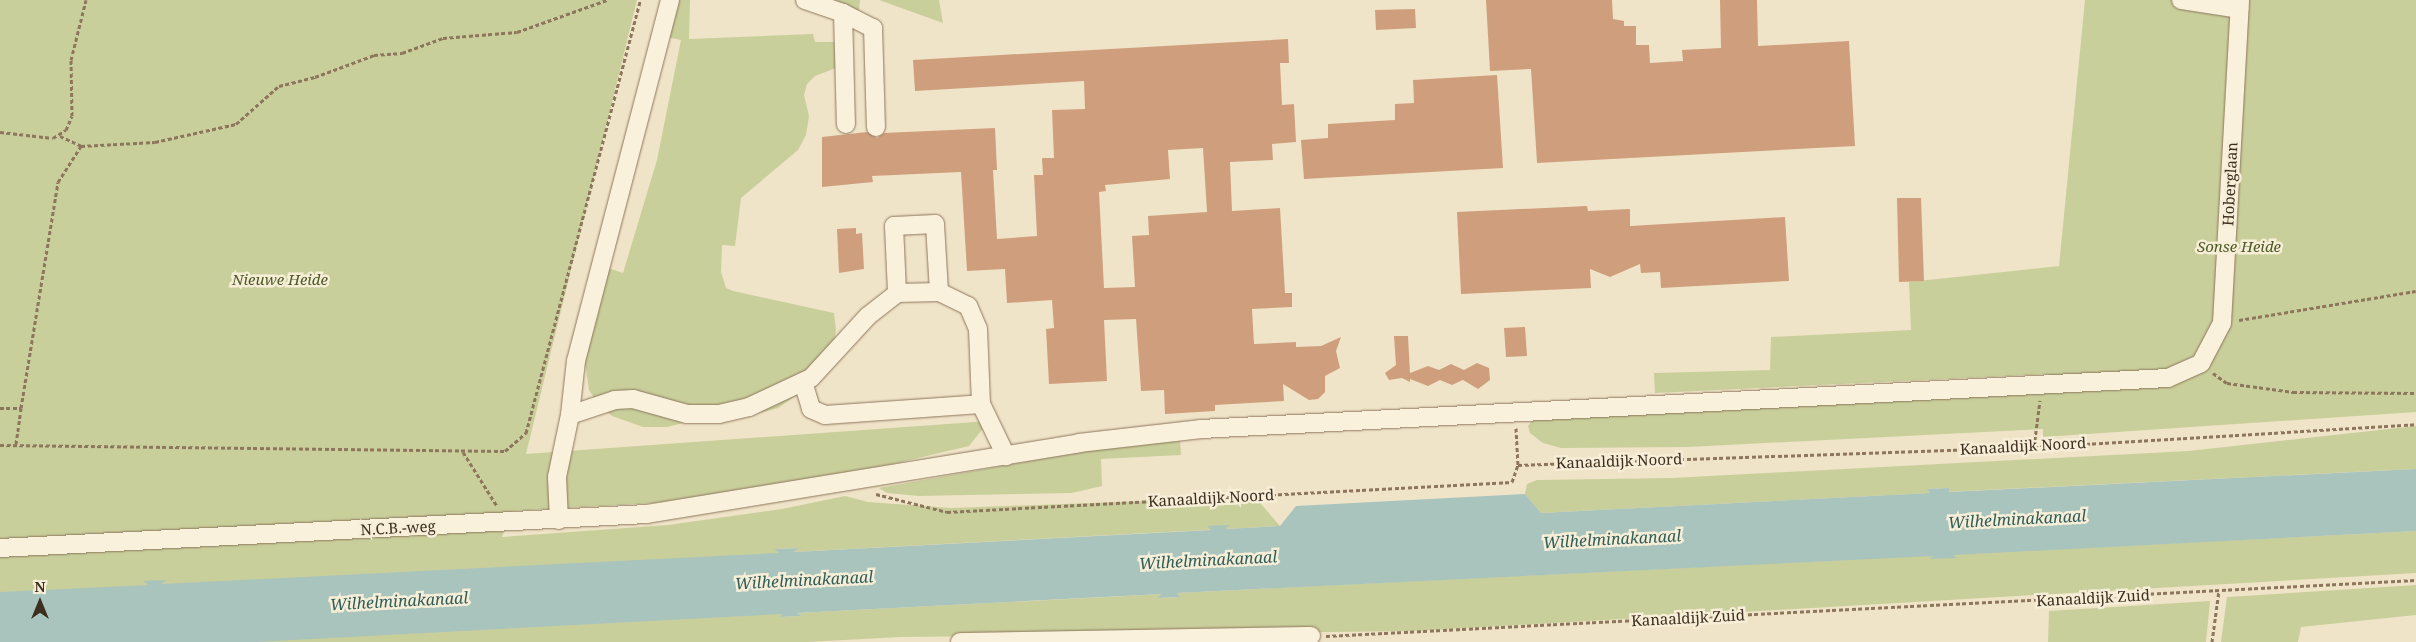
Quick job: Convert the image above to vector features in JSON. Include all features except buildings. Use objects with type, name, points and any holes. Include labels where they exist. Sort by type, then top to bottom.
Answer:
[{"type":"street","points":[[560,520],[557,477],[570,415],[576,361],[670,0]]},
{"type":"street","points":[[805,0],[843,13],[873,28],[876,127]]},
{"type":"street","points":[[2181,0],[2240,4]]},
{"type":"street","name":"Hoberglaan","points":[[2201,363],[2222,323],[2240,4]]},
{"type":"street","points":[[843,13],[846,124]]},
{"type":"street","points":[[897,293],[894,226],[935,224],[939,292]]},
{"type":"street","points":[[570,415],[615,400],[633,398],[687,414],[719,414],[749,407],[811,378],[868,316],[897,293],[939,292],[968,306],[978,329],[981,404],[1006,456],[1201,429],[2168,378],[2201,363]]},
{"type":"street","points":[[803,382],[811,409],[825,415],[981,404]]},
{"type":"street","name":"N.C.B.-weg","points":[[0,548],[509,523],[647,514],[795,492],[1006,456]]},
{"type":"street","points":[[960,642],[1311,636]]},
{"type":"path","points":[[60,136],[72,116],[71,60],[86,0]]},
{"type":"path","points":[[0,132],[52,138],[60,136],[81,146],[155,142],[236,124],[279,86],[315,77],[374,55],[402,53],[443,38],[517,32],[607,0]]},
{"type":"path","points":[[0,445],[505,451],[526,434],[640,0]]},
{"type":"path","points":[[16,444],[58,182],[81,146]]},
{"type":"path","points":[[2222,323],[2416,291]]},
{"type":"path","points":[[2201,363],[2227,384],[2293,392],[2416,393]]},
{"type":"path","points":[[2034,446],[2041,384]]},
{"type":"path","points":[[0,408],[21,408]]},
{"type":"path","points":[[1515,413],[1518,465]]},
{"type":"path","name":"Kanaaldijk Noord","points":[[874,494],[947,512],[1512,482],[1518,465],[2034,446],[2416,424]]},
{"type":"path","points":[[463,452],[509,523]]},
{"type":"path","name":"Kanaaldijk Zuid","points":[[1311,636],[2416,580]]},
{"type":"path","points":[[2212,642],[2219,590]]},
{"type":"green space","name":"Nieuwe Heide","points":[[0,0],[637,0],[526,454],[989,421],[969,446],[812,483],[708,500],[512,511],[502,537],[668,525],[782,509],[845,496],[868,502],[951,508],[1255,497],[1280,526],[794,552],[799,548],[774,549],[779,552],[783,615],[779,617],[802,616],[797,613],[1163,594],[1157,598],[1181,597],[1177,593],[2416,531],[2416,573],[1414,631],[901,637],[807,642],[0,642]]},
{"type":"green space","points":[[676,0],[690,0],[689,39],[813,34],[815,42],[838,42],[836,68],[815,76],[807,84],[804,95],[809,116],[806,135],[798,150],[741,198],[735,246],[722,245],[721,272],[726,288],[733,291],[834,313],[836,330],[834,342],[801,392],[778,408],[749,416],[696,420],[667,427],[643,427],[612,416],[599,405],[589,390],[584,356],[608,268],[623,273],[657,160],[681,40],[666,37]]},
{"type":"green space","points":[[827,0],[860,0],[859,11]]},
{"type":"green space","points":[[879,0],[939,0],[943,23]]},
{"type":"green space","name":"Sonse Heide","points":[[2085,0],[2416,0],[2416,412],[2043,437],[2043,429],[1688,447],[1561,448],[1543,443],[1530,433],[1528,426],[1534,418],[2047,393],[2049,374],[1655,393],[1654,373],[1770,370],[1771,337],[1911,330],[1909,282],[2059,266]]},
{"type":"green space","points":[[2416,426],[2416,469],[1944,492],[1949,488],[1926,489],[1930,493],[1541,513],[1525,494],[1527,484],[1537,480],[1672,478],[2188,451]]},
{"type":"green space","points":[[1180,440],[1181,455],[1101,459],[1102,486],[1072,493],[919,496],[887,493],[879,488],[1095,449]]},
{"type":"green space","points":[[2416,585],[2416,615],[2301,627],[2298,642],[2221,642],[2227,597]]},
{"type":"green space","points":[[2210,601],[2206,642],[2048,642],[2049,611]]},
{"type":"water","name":"Wilhelminakanaal","points":[[2416,469],[2416,531],[1953,555],[1957,558],[1929,559],[1934,556],[1177,593],[1181,597],[1157,598],[1162,594],[797,613],[802,616],[779,617],[783,614],[256,642],[0,642],[0,592],[148,585],[143,581],[166,580],[162,584],[779,553],[774,549],[799,548],[794,552],[1211,530],[1207,526],[1230,525],[1225,529],[1280,526],[1296,506],[1525,494],[1541,513],[1930,493],[1926,489],[1949,488],[1949,492]]}]
